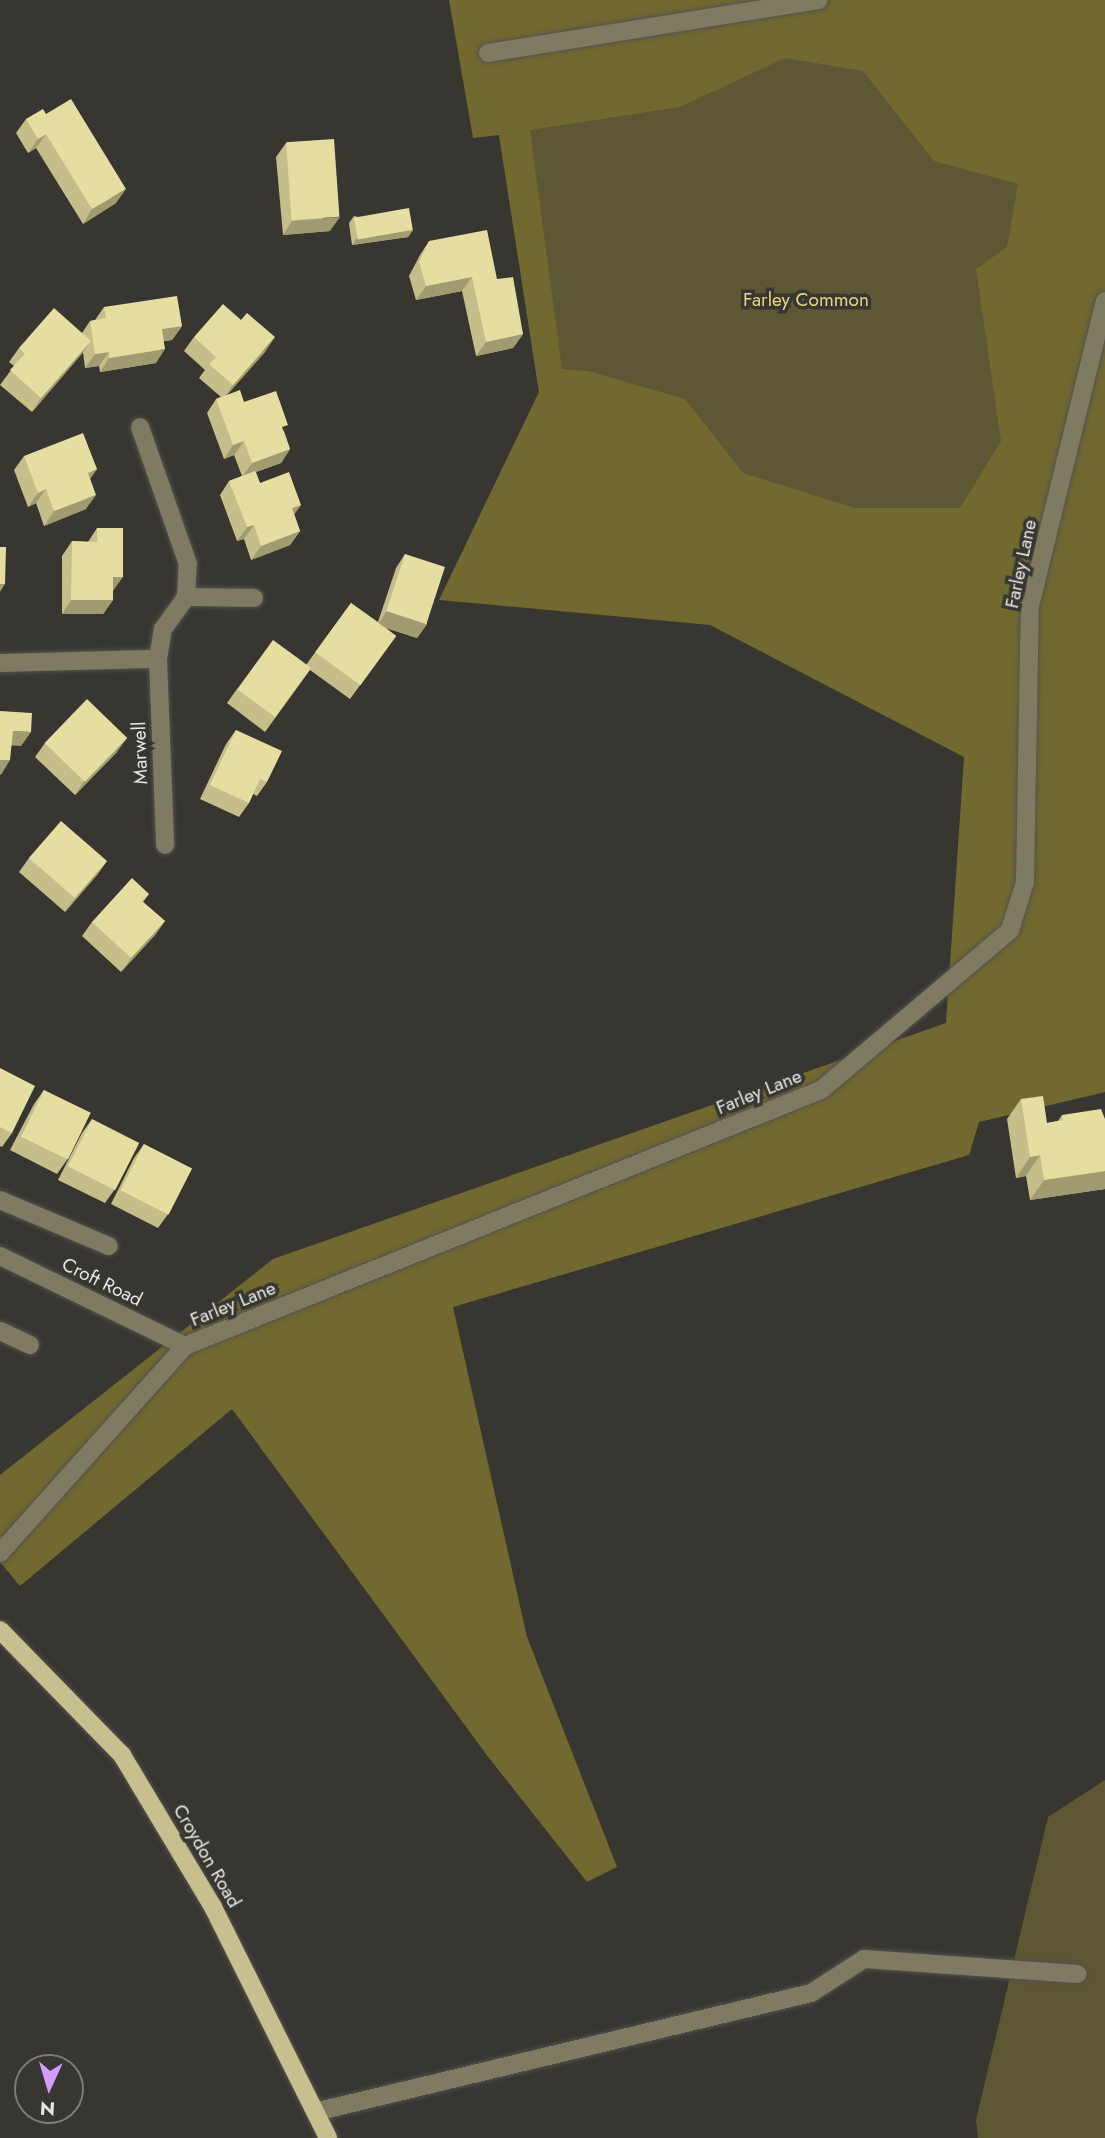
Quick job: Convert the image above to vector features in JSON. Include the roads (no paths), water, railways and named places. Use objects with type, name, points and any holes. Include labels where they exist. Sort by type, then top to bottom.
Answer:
[{"type":"main road","name":"Croydon Road","points":[[0,1630],[122,1755],[213,1907],[328,2138]]},
{"type":"street","points":[[488,53],[819,0]]},
{"type":"street","name":"Farley Lane","points":[[0,1553],[185,1346],[821,1090],[1010,930],[1025,882],[1030,606],[1105,301]]},
{"type":"street","points":[[140,427],[188,564],[186,597],[254,598]]},
{"type":"street","name":"Marwell","points":[[164,845],[158,659],[163,629],[186,597]]},
{"type":"street","points":[[0,663],[158,659]]},
{"type":"street","points":[[0,1200],[109,1246]]},
{"type":"street","name":"Croft Road","points":[[0,1256],[185,1346]]},
{"type":"street","points":[[0,1331],[30,1345]]},
{"type":"street","points":[[315,2112],[811,1993],[864,1959],[1077,1974]]},
{"type":"park label","name":"Farley Common","points":[[806,300]]}]
